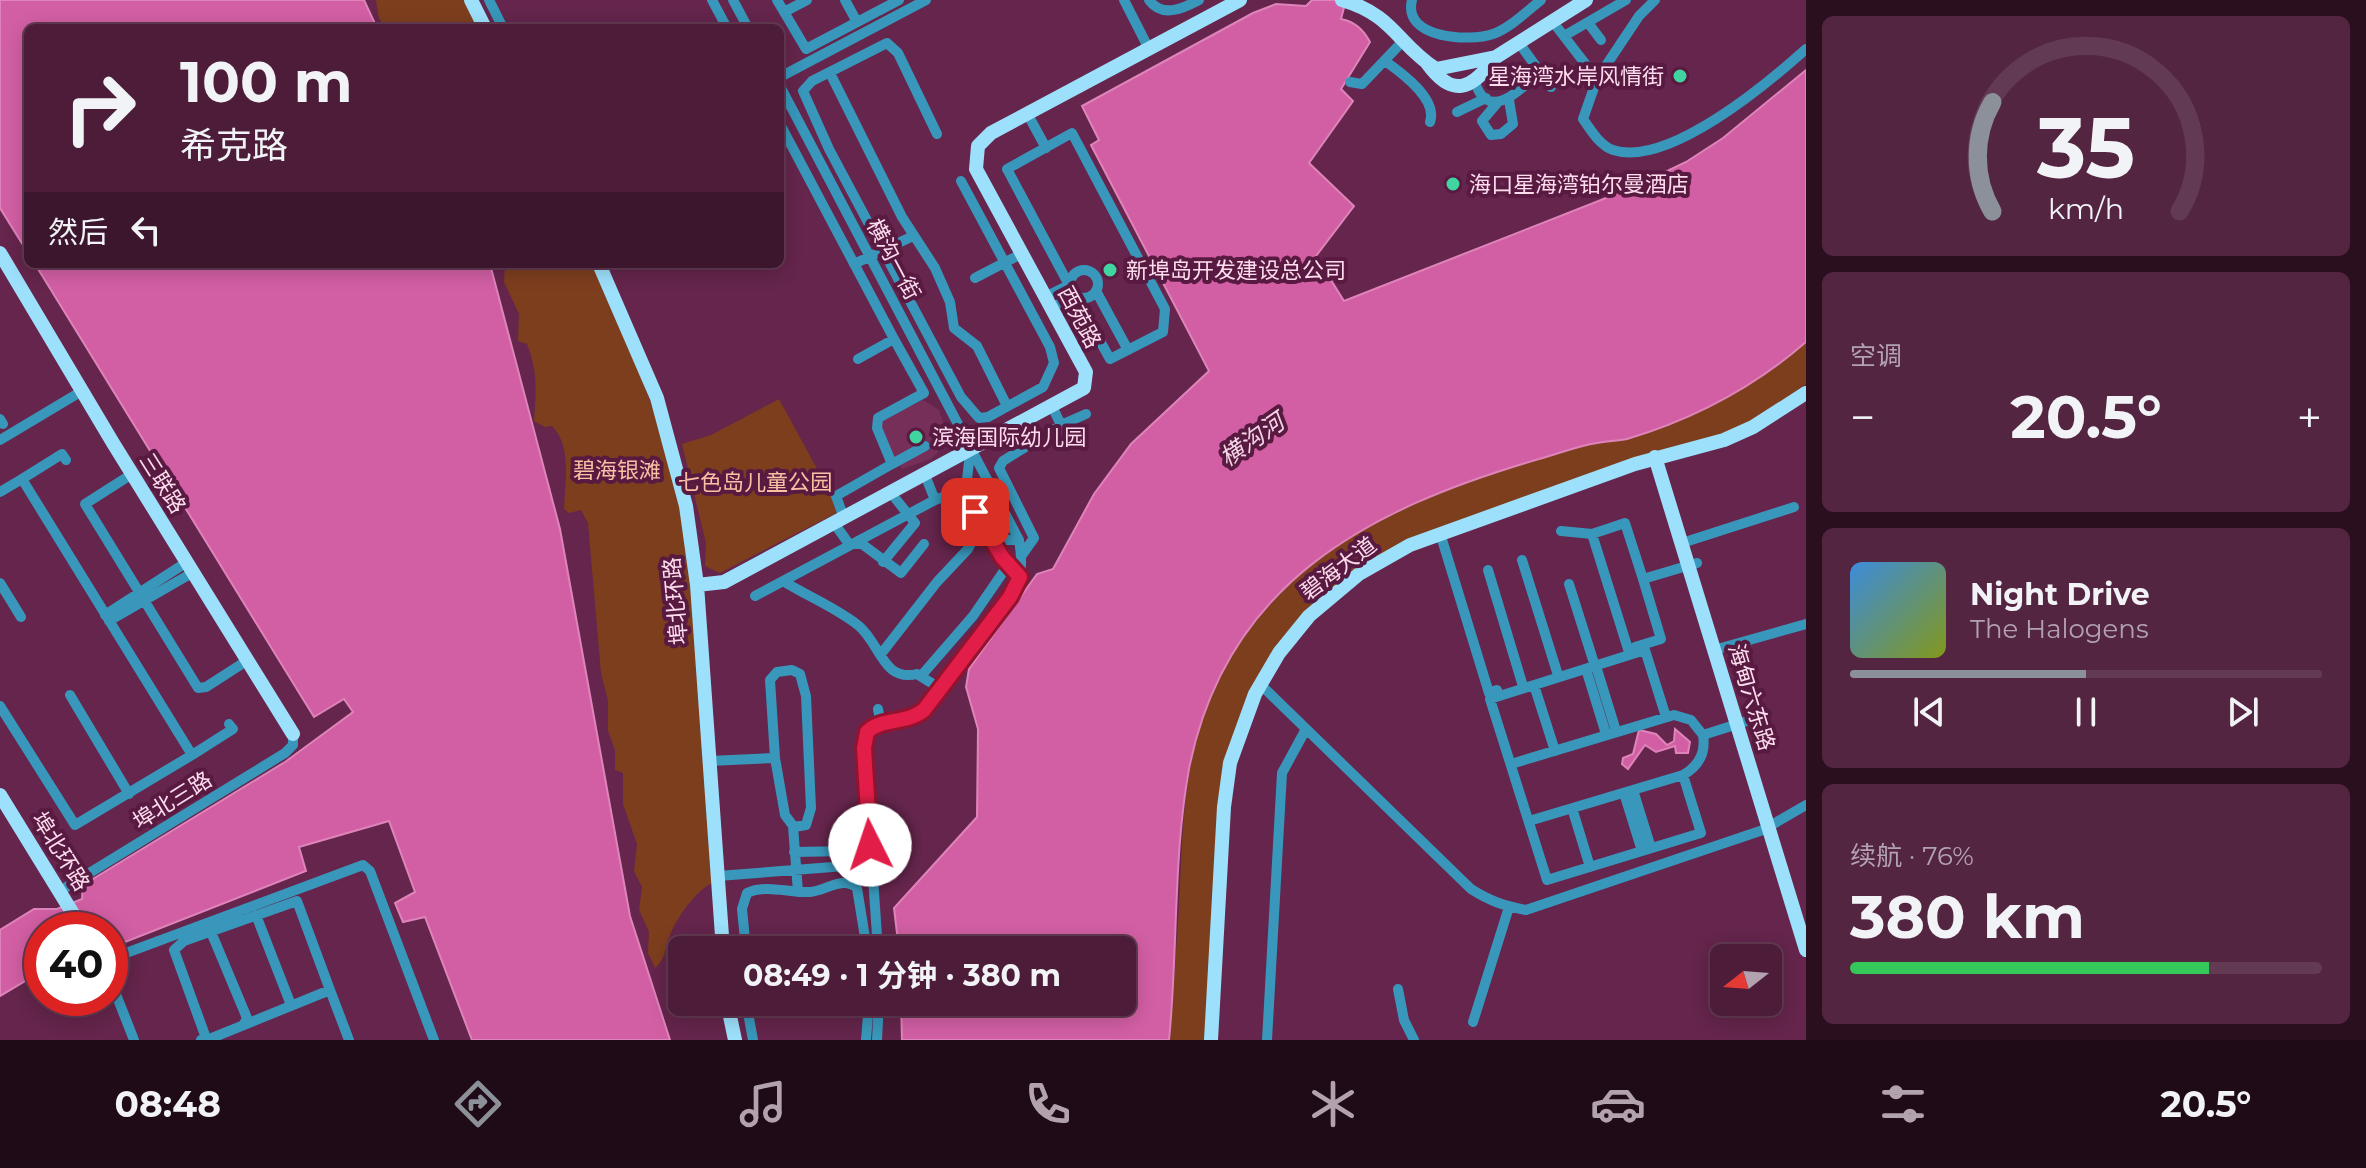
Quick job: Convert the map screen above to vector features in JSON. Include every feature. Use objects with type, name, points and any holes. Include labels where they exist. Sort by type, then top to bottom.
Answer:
[{"type":"main road","points":[[471,0],[483,24]]},
{"type":"main road","name":"西苑路","points":[[697,585],[719,585],[1080,392],[1088,378],[975,162],[984,138],[1240,0]]},
{"type":"main road","points":[[1342,0],[1359,5],[1389,23],[1445,86],[1453,88],[1474,79],[1496,57],[1586,0]]},
{"type":"main road","points":[[1426,62],[1436,69],[1496,57]]},
{"type":"main road","name":"三联路","points":[[0,253],[293,734]]},
{"type":"main road","name":"埠北环路","points":[[601,268],[645,366],[676,458],[697,585],[722,936]]},
{"type":"main road","name":"碧海大道","points":[[1213,1040],[1225,796],[1230,763],[1247,710],[1279,653],[1319,607],[1373,565],[1441,535],[1660,459],[1738,440],[1783,416],[1806,396]]},
{"type":"main road","name":"海甸六东路","points":[[1660,459],[1772,826],[1806,950]]},
{"type":"main road","name":"碧海大道","points":[[1213,1040],[1229,793],[1243,734],[1263,687],[1298,635],[1332,599],[1372,569],[1441,535]]},
{"type":"main road","name":"埠北环路","points":[[0,795],[72,912]]},
{"type":"main road","name":"海甸六东路","points":[[1772,826],[1806,922]]},
{"type":"main road","points":[[730,1016],[735,1040]]},
{"type":"street","points":[[489,0],[501,24]]},
{"type":"street","points":[[712,0],[725,24]]},
{"type":"street","points":[[733,0],[746,24]]},
{"type":"street","points":[[777,0],[806,49],[899,0]]},
{"type":"street","points":[[784,12],[807,0]]},
{"type":"street","points":[[845,0],[857,22]]},
{"type":"street","points":[[784,75],[926,0]]},
{"type":"street","points":[[1124,0],[1149,49]]},
{"type":"street","points":[[1149,0],[1156,8],[1169,11],[1199,0]]},
{"type":"street","points":[[1412,0],[1414,17],[1432,33],[1467,36],[1493,34],[1541,0]]},
{"type":"street","points":[[1564,36],[1626,0],[1639,16]]},
{"type":"street","points":[[1655,0],[1639,16],[1597,79],[1583,119],[1610,149],[1623,152],[1664,144],[1701,130],[1806,49]]},
{"type":"street","points":[[1553,22],[1597,79]]},
{"type":"street","points":[[1589,24],[1601,40]]},
{"type":"street","points":[[1350,82],[1362,84],[1404,40]]},
{"type":"street","points":[[1519,43],[1535,65],[1537,74],[1551,87]]},
{"type":"street","points":[[937,134],[893,46],[881,46],[806,86],[804,98],[970,410],[979,418],[988,417],[1043,387],[1054,363],[1050,347],[961,181]]},
{"type":"street","points":[[1385,61],[1419,92],[1431,109],[1430,122]]},
{"type":"street","points":[[830,73],[913,236],[935,268],[950,302],[954,328],[977,346],[1007,406]]},
{"type":"street","points":[[1457,112],[1486,98],[1503,101],[1537,74]]},
{"type":"street","points":[[1474,79],[1486,98]]},
{"type":"street","name":"横沟一街","points":[[784,94],[1019,540],[1022,555]]},
{"type":"street","points":[[1027,113],[1046,148]]},
{"type":"street","points":[[784,132],[924,393],[878,418],[877,428],[892,464]]},
{"type":"street","points":[[1072,133],[1165,309],[1163,332],[1110,359],[1007,169],[1046,148],[1072,133]]},
{"type":"street","points":[[854,264],[871,259],[913,236]]},
{"type":"street","points":[[975,278],[1021,254]]},
{"type":"street","points":[[1047,303],[1069,285],[1075,274],[1088,269],[1094,276],[1096,291],[1128,350]]},
{"type":"street","points":[[1047,303],[1075,296],[1085,297],[1096,291]]},
{"type":"street","points":[[858,359],[894,339]]},
{"type":"street","points":[[0,440],[82,391]]},
{"type":"street","points":[[1052,406],[1064,429]]},
{"type":"street","points":[[877,936],[864,740],[870,728],[918,715],[989,625],[1020,577],[1022,555],[1034,538],[999,468],[1003,461],[1086,414]]},
{"type":"street","points":[[849,544],[839,521],[836,496],[925,446]]},
{"type":"street","points":[[965,497],[970,451]]},
{"type":"street","points":[[0,492],[62,454],[66,460]]},
{"type":"street","points":[[132,474],[85,504],[141,598],[198,688],[206,687],[248,660]]},
{"type":"street","points":[[925,475],[935,500]]},
{"type":"street","points":[[22,479],[192,755]]},
{"type":"street","points":[[883,562],[915,523],[891,493]]},
{"type":"street","points":[[755,596],[908,513],[954,493],[965,497],[1008,565],[1020,577]]},
{"type":"street","points":[[881,654],[968,549],[980,521],[1000,506]]},
{"type":"street","points":[[1686,542],[1794,507]]},
{"type":"street","points":[[1489,696],[1557,672],[1591,665],[1661,639],[1625,523],[1592,534],[1561,531]]},
{"type":"street","points":[[1592,534],[1628,649]]},
{"type":"street","points":[[1441,535],[1547,880],[1701,833],[1683,775]]},
{"type":"street","points":[[993,540],[1019,540]]},
{"type":"street","points":[[849,544],[862,544],[901,573],[924,544]]},
{"type":"street","points":[[1522,560],[1557,672]]},
{"type":"street","points":[[1643,579],[1693,564]]},
{"type":"street","points":[[921,676],[973,616],[1008,565]]},
{"type":"street","points":[[107,618],[190,568]]},
{"type":"street","points":[[1488,570],[1522,683]]},
{"type":"street","points":[[783,581],[859,626],[891,671],[903,677],[921,676],[941,689]]},
{"type":"street","points":[[0,583],[21,617]]},
{"type":"street","points":[[1569,584],[1611,733]]},
{"type":"street","points":[[973,616],[989,625]]},
{"type":"street","points":[[1718,649],[1806,624]]},
{"type":"street","points":[[1489,696],[1645,650],[1666,717]]},
{"type":"street","points":[[793,826],[806,825],[811,808],[806,696],[800,674],[792,670],[777,672],[770,680],[775,758],[785,815],[793,826],[793,860],[798,892]]},
{"type":"street","points":[[1534,685],[1555,751]]},
{"type":"street","points":[[1263,687],[1471,889],[1492,903],[1509,907],[1526,910],[1539,906],[1772,826],[1806,805]]},
{"type":"street","points":[[70,695],[129,794]]},
{"type":"street","points":[[0,706],[75,825],[233,729],[229,724]]},
{"type":"street","points":[[878,709],[881,725]]},
{"type":"street","points":[[1511,764],[1666,717],[1681,715],[1691,720],[1703,735],[1701,757],[1695,768],[1683,775],[1529,821]]},
{"type":"street","points":[[1703,735],[1740,723]]},
{"type":"street","points":[[1267,1040],[1282,773],[1306,729]]},
{"type":"street","name":"埠北三路","points":[[60,891],[285,753],[293,745],[293,734]]},
{"type":"street","points":[[709,761],[775,758]]},
{"type":"street","points":[[1628,791],[1646,850]]},
{"type":"street","points":[[1572,808],[1590,867]]},
{"type":"street","points":[[718,876],[850,851],[858,842],[856,822]]},
{"type":"street","points":[[793,860],[871,864]]},
{"type":"street","points":[[128,952],[358,864],[370,871],[434,1040]]},
{"type":"street","points":[[744,936],[742,909],[747,893],[756,888],[798,892],[853,883],[857,888],[865,936]]},
{"type":"street","points":[[330,990],[205,1039],[174,950],[177,944],[294,900],[301,904],[349,1040]]},
{"type":"street","points":[[1473,1022],[1509,907]]},
{"type":"street","points":[[256,915],[291,1005]]},
{"type":"street","points":[[211,932],[232,989],[245,1006],[247,1018],[244,1024]]},
{"type":"street","points":[[1398,989],[1404,1020],[1414,1040]]},
{"type":"street","points":[[125,1016],[134,1040]]},
{"type":"street","points":[[749,1016],[753,1040]]},
{"type":"street","points":[[866,1040],[868,1016]]},
{"type":"street","points":[[877,1040],[878,1016]]},
{"type":"shaded area","name":"滨海国际幼儿园","points":[[923,400],[939,410],[950,440],[931,459],[902,469],[879,430],[880,421]]},
{"type":"green space","points":[[376,0],[465,0],[476,24],[383,24]]},
{"type":"green space","name":"碧海银滩","points":[[505,268],[596,268],[658,423],[676,489],[695,612],[714,882],[700,891],[682,912],[668,936],[663,957],[655,968],[648,953],[649,932],[639,910],[642,887],[634,871],[637,844],[623,804],[623,773],[615,770],[615,750],[608,731],[608,701],[601,673],[588,523],[581,510],[569,513],[564,509],[566,465],[558,434],[552,426],[545,427],[534,421],[535,373],[527,344],[518,341],[519,314],[504,282]]},
{"type":"green space","points":[[1806,341],[1806,384],[1732,436],[1665,455],[1367,569],[1309,616],[1268,671],[1236,741],[1211,1040],[1170,1040],[1184,820],[1193,754],[1213,691],[1259,617],[1322,557],[1396,510],[1436,492],[1517,465],[1599,442],[1629,437],[1683,419],[1734,391]]},
{"type":"green space","name":"七色岛儿童公园","points":[[779,399],[840,511],[720,573],[705,566],[706,543],[682,444],[711,435]]},
{"type":"water","points":[[0,0],[364,0],[375,24],[24,24],[24,247],[0,208]]},
{"type":"water","name":"横沟河","points":[[1312,0],[1346,0],[1341,19],[1358,27],[1370,42],[1341,89],[1353,101],[1309,163],[1354,206],[1316,256],[1344,301],[1634,187],[1686,162],[1723,138],[1806,70],[1806,342],[1744,388],[1676,422],[1627,439],[1590,444],[1539,459],[1419,502],[1364,529],[1315,562],[1272,601],[1236,648],[1208,704],[1189,769],[1180,836],[1169,1040],[902,1040],[901,1016],[1136,1016],[1136,936],[897,936],[894,908],[977,817],[978,729],[966,687],[969,669],[1037,574],[1053,569],[1094,494],[1131,444],[1209,371],[1091,145],[1099,140],[1082,106],[1253,13],[1276,4],[1306,6]]},
{"type":"water","points":[[37,268],[491,268],[560,529],[630,916],[670,1040],[472,1040],[425,917],[403,922],[395,903],[415,892],[389,821],[299,847],[306,871],[128,941],[128,912],[29,912],[34,909],[57,909],[82,899],[83,885],[285,762],[353,712],[344,699],[314,717]]},
{"type":"water","points":[[1675,729],[1690,742],[1688,753],[1676,753],[1675,746],[1656,752],[1645,745],[1628,769],[1622,764],[1623,758],[1633,754],[1639,730],[1656,734],[1667,745],[1674,741]]},
{"type":"water","points":[[24,915],[24,982],[0,996],[0,930]]},
{"type":"place","name":"星海湾水岸风情街","points":[[1680,76]]},
{"type":"place","name":"海口星海湾铂尔曼酒店","points":[[1453,184]]},
{"type":"place","name":"新埠岛开发建设总公司","points":[[1110,270]]},
{"type":"place","name":"滨海国际幼儿园","points":[[916,437]]},
{"type":"route","points":[[870,845],[864,748],[867,732],[874,726],[907,720],[924,710],[1019,582],[1020,577],[1002,557],[975,512]]}]
